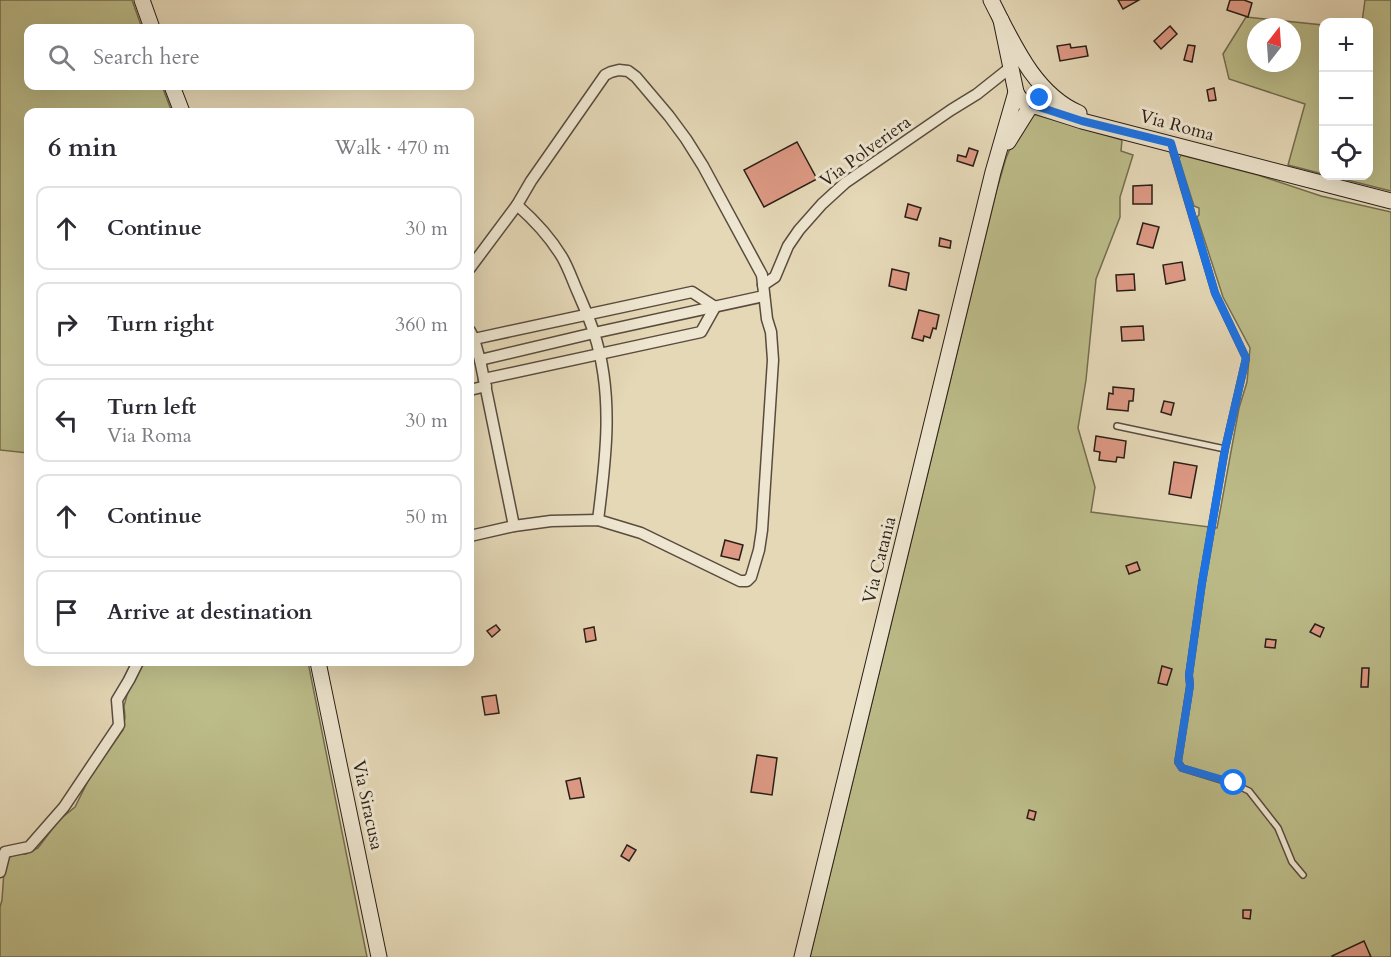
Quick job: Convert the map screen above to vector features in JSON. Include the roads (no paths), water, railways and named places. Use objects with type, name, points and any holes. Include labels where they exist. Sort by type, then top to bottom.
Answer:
[{"type":"street","points":[[142,0],[151,24]]},
{"type":"street","points":[[991,0],[1026,65],[1041,84],[1042,94],[1026,98]]},
{"type":"street","points":[[1001,20],[1011,67],[1026,98],[1082,121],[1117,129]]},
{"type":"street","name":"Via Polveriera","points":[[763,290],[775,276],[788,246],[799,230],[845,183],[977,94],[1011,67]]},
{"type":"street","points":[[474,263],[517,205],[531,181],[605,75],[619,70],[628,71],[636,77],[686,139],[762,275],[773,360],[762,530],[751,578],[747,581],[740,581],[641,533],[598,520],[551,521],[474,535]]},
{"type":"street","points":[[993,172],[1028,110],[1020,81],[1028,77],[1036,79],[1072,110],[1117,129]]},
{"type":"street","points":[[174,90],[180,108]]},
{"type":"street","points":[[993,172],[1026,98]]},
{"type":"street","name":"Via Roma","points":[[1117,129],[1391,201]]},
{"type":"street","name":"Via Catania","points":[[802,957],[993,172]]},
{"type":"street","points":[[517,205],[534,220],[561,255],[588,315],[600,354],[607,422],[605,468],[598,520]]},
{"type":"street","points":[[514,526],[485,382],[476,354],[594,333],[715,307],[763,290]]},
{"type":"street","points":[[474,335],[588,315],[692,292],[715,307]]},
{"type":"street","points":[[474,388],[485,382],[701,332],[715,307]]},
{"type":"street","points":[[0,872],[5,852],[29,847],[64,807],[110,741],[119,725],[117,700],[136,666]]},
{"type":"street","name":"Via Siracusa","points":[[319,666],[379,957]]},
{"type":"lane","points":[[1171,143],[1215,293],[1246,358],[1225,449],[1200,595],[1189,675],[1190,686],[1178,762],[1182,768],[1234,783],[1249,791],[1278,828],[1292,862],[1303,875]]},
{"type":"lane","points":[[1117,426],[1225,449]]}]
